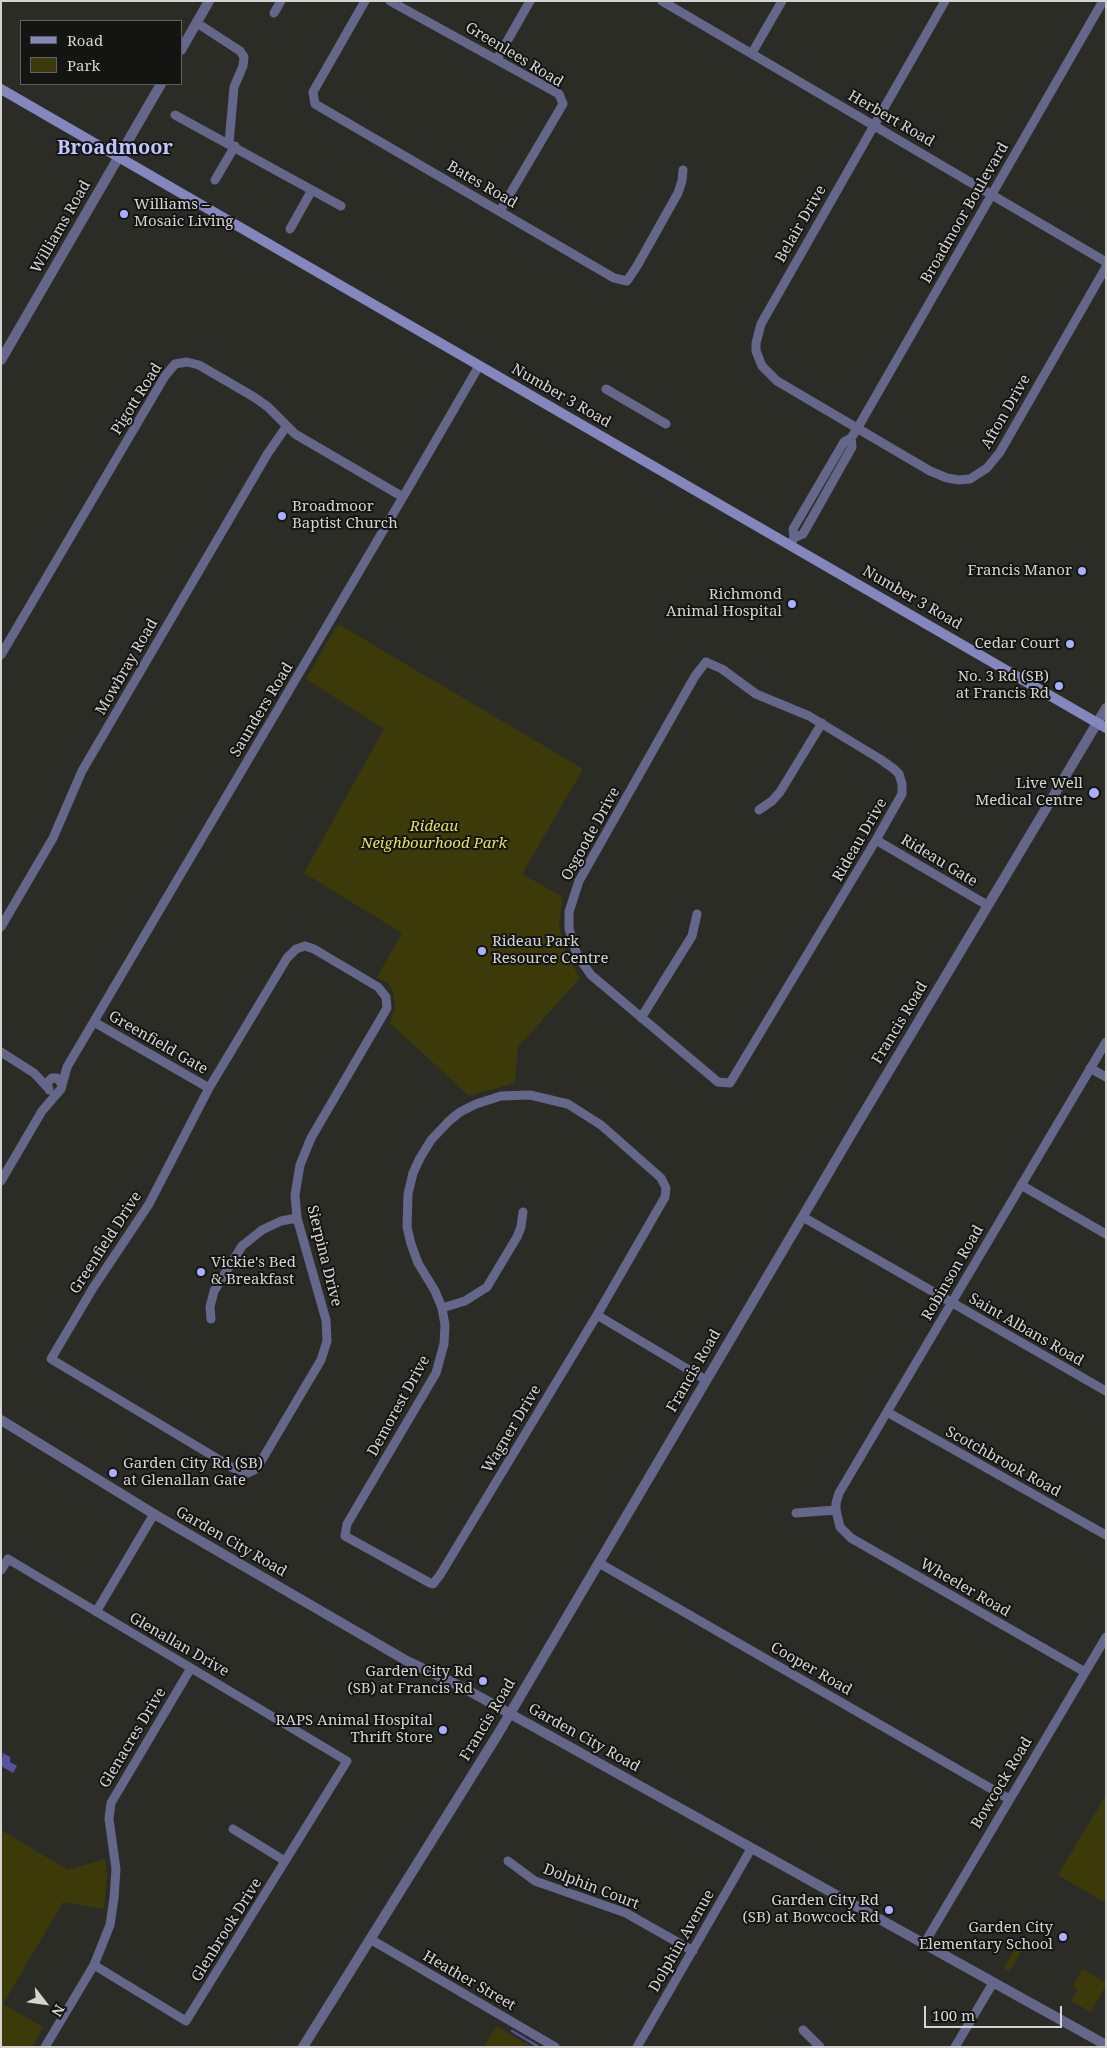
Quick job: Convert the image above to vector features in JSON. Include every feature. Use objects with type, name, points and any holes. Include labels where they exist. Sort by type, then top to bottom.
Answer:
[{"type":"main road","name":"Number 3 Road","points":[[1,89],[479,366],[792,541],[1101,726]]},
{"type":"street","points":[[182,48],[209,1]]},
{"type":"street","points":[[274,13],[281,1]]},
{"type":"street","name":"Bates Road","points":[[365,1],[314,92],[315,104],[614,278],[627,281],[678,193],[683,170]]},
{"type":"street","name":"Greenlees Road","points":[[390,1],[559,94],[563,104],[500,211]]},
{"type":"street","points":[[497,59],[530,1]]},
{"type":"street","name":"Herbert Road","points":[[662,1],[1106,262]]},
{"type":"street","points":[[752,53],[782,1]]},
{"type":"street","name":"Belair Drive","points":[[857,429],[768,374],[758,359],[756,344],[758,330],[945,1]]},
{"type":"street","name":"Broadmoor Boulevard","points":[[792,541],[803,534],[852,447],[851,438],[1103,1]]},
{"type":"street","points":[[196,23],[240,50],[244,57],[243,66],[234,87],[232,145],[215,180]]},
{"type":"street","name":"Williams Road","points":[[1,360],[161,85]]},
{"type":"street","points":[[175,115],[341,206]]},
{"type":"street","points":[[290,229],[312,190]]},
{"type":"street","name":"Afton Drive","points":[[857,429],[941,477],[965,480],[982,473],[1000,452],[1106,267]]},
{"type":"street","name":"Pigott Road","points":[[1,655],[165,376],[175,364],[187,362],[204,368],[261,401],[295,434],[403,498]]},
{"type":"street","name":"Saunders Road","points":[[1,1181],[57,1082],[403,498],[479,366]]},
{"type":"street","points":[[606,389],[666,424]]},
{"type":"street","name":"Mowbray Road","points":[[1,927],[53,838],[82,771],[268,453],[286,427]]},
{"type":"street","name":"Rideau Drive","points":[[706,662],[722,669],[756,694],[792,708],[822,724],[887,764],[901,778],[902,794],[730,1083]]},
{"type":"street","name":"Osgoode Drive","points":[[706,662],[694,676],[579,881],[569,912],[570,936],[581,963],[590,975],[718,1082],[730,1083]]},
{"type":"street","name":"Francis Road","points":[[303,2047],[510,1714],[987,905],[1101,726],[1106,708]]},
{"type":"street","points":[[759,810],[772,801],[780,792],[822,724]]},
{"type":"street","name":"Rideau Gate","points":[[876,840],[987,905]]},
{"type":"street","points":[[641,1018],[692,936],[697,914]]},
{"type":"street","name":"Greenfield Drive","points":[[248,1473],[233,1468],[51,1359],[93,1288],[145,1209],[209,1088],[287,958],[296,949],[301,947]]},
{"type":"street","name":"Sierpina Drive","points":[[248,1473],[254,1470],[263,1458],[321,1360],[327,1342],[326,1320],[297,1218],[296,1185],[300,1165],[311,1138],[384,1017],[388,1003],[384,993],[375,985],[314,949],[301,947]]},
{"type":"street","name":"Greenfield Gate","points":[[94,1022],[209,1088]]},
{"type":"street","name":"Robinson Road","points":[[838,1521],[836,1510],[839,1493],[1106,1042]]},
{"type":"street","points":[[1,1052],[34,1073],[57,1082]]},
{"type":"street","points":[[1090,1068],[1106,1077]]},
{"type":"street","points":[[34,1073],[48,1087]]},
{"type":"street","name":"Saunders Road","points":[[42,1110],[48,1081],[57,1082]]},
{"type":"street","name":"Demorest Drive","points":[[348,1524],[436,1373],[444,1344],[445,1325],[442,1308],[418,1263],[410,1244],[407,1227],[408,1194],[416,1165],[438,1130],[460,1112],[476,1104],[501,1096],[530,1095],[568,1104],[583,1112],[616,1137],[661,1178],[666,1188]]},
{"type":"street","points":[[1021,1185],[1106,1234]]},
{"type":"street","name":"Wagner Drive","points":[[348,1524],[345,1536],[420,1579],[433,1584],[597,1315],[663,1201],[666,1188]]},
{"type":"street","points":[[442,1308],[465,1301],[487,1288],[517,1237],[521,1227],[523,1212]]},
{"type":"street","name":"Saint Albans Road","points":[[803,1217],[1106,1391]]},
{"type":"street","points":[[211,1319],[210,1307],[214,1290],[242,1246],[262,1230],[281,1221],[297,1218]]},
{"type":"street","points":[[597,1315],[706,1380]]},
{"type":"street","name":"Scotchbrook Road","points":[[887,1412],[1106,1535]]},
{"type":"street","name":"Garden City Road","points":[[1,1420],[154,1514],[407,1661],[462,1687],[1106,2045]]},
{"type":"street","points":[[796,1513],[836,1510]]},
{"type":"street","points":[[96,1612],[154,1514]]},
{"type":"street","name":"Wheeler Road","points":[[838,1521],[840,1527],[851,1538],[1085,1672]]},
{"type":"street","name":"Glenallan Drive","points":[[1,1570],[8,1559],[348,1761]]},
{"type":"street","name":"Cooper Road","points":[[599,1563],[1009,1799]]},
{"type":"street","name":"Bowcock Road","points":[[924,1944],[1106,1637]]},
{"type":"street","name":"Glenacres Drive","points":[[45,2047],[94,1965],[105,1939],[114,1898],[116,1869],[109,1819],[111,1803],[191,1668]]},
{"type":"street","name":"Glenbrook Drive","points":[[94,1965],[186,2021],[348,1761]]},
{"type":"street","points":[[233,1829],[286,1861]]},
{"type":"street","name":"Dolphin Avenue","points":[[638,2047],[751,1849]]},
{"type":"street","name":"Dolphin Court","points":[[508,1862],[535,1881],[626,1913],[693,1951]]},
{"type":"street","name":"Heather Street","points":[[370,1939],[555,2047]]},
{"type":"street","points":[[955,2047],[993,1983]]},
{"type":"street","points":[[803,2030],[820,2047]]},
{"type":"green space","name":"Rideau Neighbourhood Park","points":[[338,624],[583,769],[522,874],[563,897],[559,924],[567,956],[580,978],[518,1047],[515,1083],[469,1096],[390,1023],[395,1008],[393,992],[389,984],[377,977],[402,933],[304,873],[384,729],[306,679]]},
{"type":"green space","points":[[1106,1795],[1106,1903],[1058,1875]]},
{"type":"green space","points":[[1,1830],[68,1870],[105,1859],[107,1873],[104,1909],[63,1902],[3,2004],[43,2027],[32,2047],[1,2047]]},
{"type":"green space","points":[[1020,1940],[1026,1944],[1009,1972],[1004,1968]]},
{"type":"green space","points":[[1082,1969],[1105,1982],[1106,1985],[1091,2012],[1071,2001],[1078,1989],[1073,1986]]},
{"type":"green space","points":[[496,2026],[532,2047],[484,2047]]},
{"type":"shaded area","points":[[3,1753],[10,1757],[10,1762],[17,1766],[13,1773],[1,1766]]},
{"type":"waterway","points":[[512,2031],[539,2047]]},
{"type":"place","name":"Williams – Mosaic Living","points":[[124,214]]},
{"type":"place","name":"Broadmoor Baptist Church","points":[[282,516]]},
{"type":"place","name":"Francis Manor","points":[[1082,571]]},
{"type":"place","name":"Richmond Animal Hospital","points":[[792,604]]},
{"type":"place","name":"Cedar Court","points":[[1070,644]]},
{"type":"place","name":"No. 3 Rd (SB) at Francis Rd","points":[[1059,686]]},
{"type":"place","name":"Live Well Medical Centre","points":[[1094,793]]},
{"type":"place","name":"Rideau Park Resource Centre","points":[[482,951]]},
{"type":"place","name":"Vickie's Bed & Breakfast","points":[[201,1272]]},
{"type":"place","name":"Garden City Rd (SB) at Glenallan Gate","points":[[113,1473]]},
{"type":"place","name":"Garden City Rd (SB) at Francis Rd","points":[[483,1681]]},
{"type":"place","name":"RAPS Animal Hospital Thrift Store","points":[[443,1730]]},
{"type":"place","name":"Garden City Rd (SB) at Bowcock Rd","points":[[889,1910]]},
{"type":"place","name":"Garden City Elementary School","points":[[1063,1937]]},
{"type":"district","name":"Broadmoor","points":[[115,148]]}]
